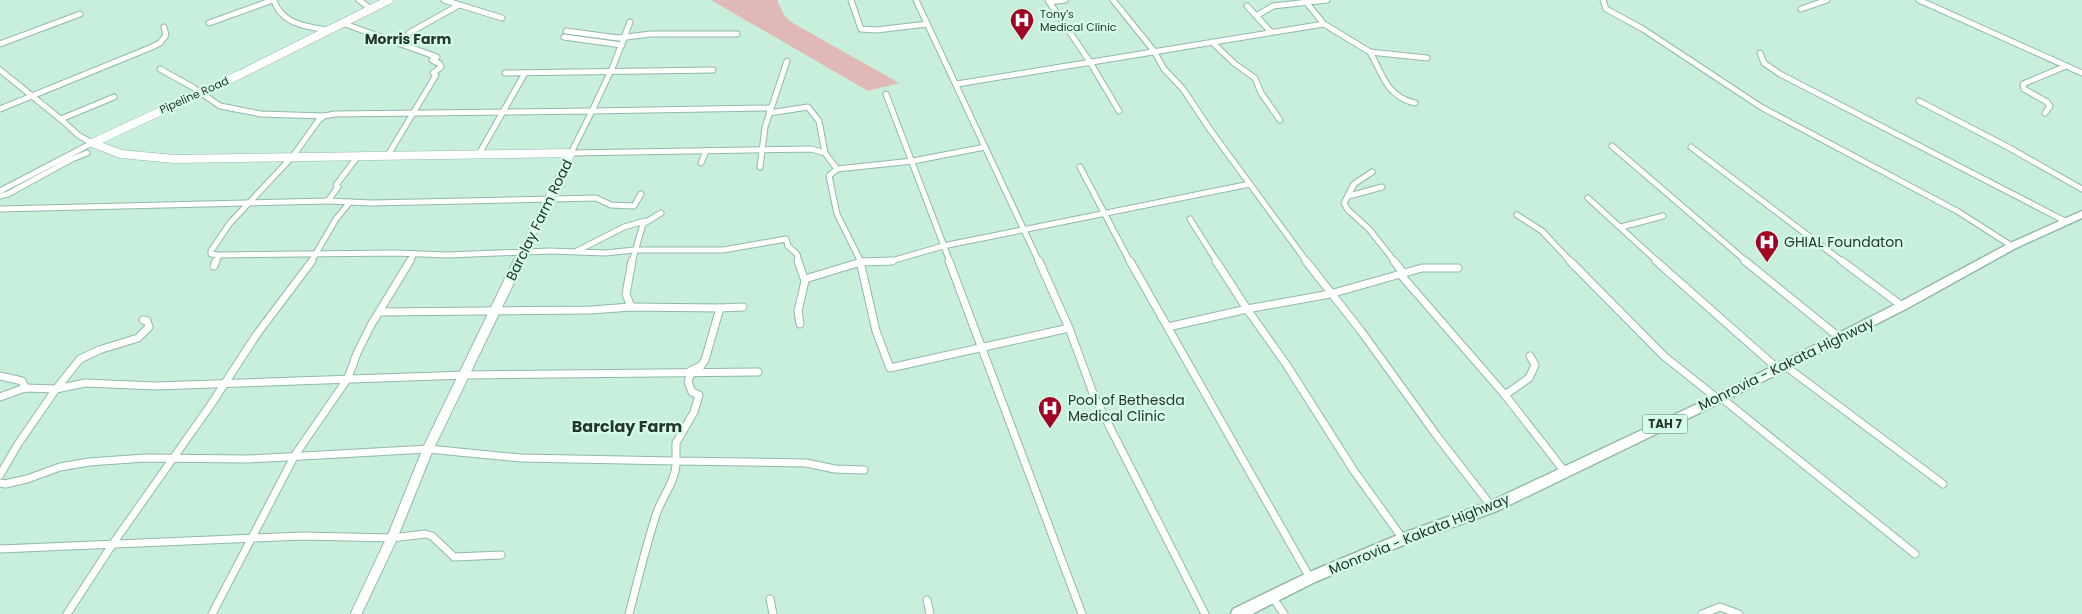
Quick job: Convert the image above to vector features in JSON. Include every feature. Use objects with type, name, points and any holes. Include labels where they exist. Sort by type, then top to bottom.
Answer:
[{"type":"highway","name":"Monrovia - Kakata Highway","points":[[1238,614],[1310,578],[1403,538],[1492,507],[1718,399],[1840,338],[2012,246],[2065,221],[2081,216]]},
{"type":"street","points":[[209,23],[273,0],[278,10],[287,19],[296,23],[328,30]]},
{"type":"street","points":[[359,0],[371,9]]},
{"type":"street","name":"Pipeline Road","points":[[0,191],[72,152],[199,93],[390,0]]},
{"type":"street","points":[[444,0],[502,18]]},
{"type":"street","points":[[851,0],[854,11],[860,19],[861,29],[876,30],[927,24]]},
{"type":"street","points":[[916,0],[1025,230],[1069,328],[1094,396],[1205,614]]},
{"type":"street","points":[[1048,1],[1065,0]]},
{"type":"street","points":[[1113,0],[1154,51],[1164,69],[1183,89],[1330,294],[1361,331],[1437,436],[1492,507]]},
{"type":"street","points":[[1256,16],[1273,6],[1328,0]]},
{"type":"street","points":[[1603,0],[1606,9],[1643,29],[1762,106],[1957,212],[2012,246]]},
{"type":"street","points":[[1800,9],[1827,0]]},
{"type":"street","points":[[1919,0],[2082,73]]},
{"type":"street","points":[[1048,1],[1090,62],[1119,111]]},
{"type":"street","points":[[1306,2],[1324,24],[1370,52],[1427,58]]},
{"type":"street","points":[[409,33],[459,5]]},
{"type":"street","points":[[1247,6],[1271,32]]},
{"type":"street","points":[[0,44],[80,14]]},
{"type":"street","points":[[630,22],[610,73],[571,153],[811,149],[826,153]]},
{"type":"street","points":[[342,24],[437,57],[432,60],[440,64],[441,67],[433,73],[436,75],[388,155]]},
{"type":"street","points":[[957,84],[1324,24]]},
{"type":"street","points":[[0,109],[152,47],[165,38],[167,33],[164,27]]},
{"type":"street","points":[[566,31],[603,37],[660,34],[737,34]]},
{"type":"street","points":[[564,37],[578,41],[622,44]]},
{"type":"street","points":[[1212,42],[1235,64],[1255,78],[1261,93],[1280,120]]},
{"type":"street","points":[[1370,52],[1380,68],[1390,92],[1396,97],[1415,103]]},
{"type":"street","points":[[1760,54],[1760,58],[1764,63],[1796,82],[2065,221]]},
{"type":"street","points":[[760,167],[760,150],[770,110],[787,61]]},
{"type":"street","points":[[2045,113],[2050,106],[2047,102],[2024,89],[2023,84],[2066,66]]},
{"type":"street","points":[[160,69],[220,106],[261,114],[324,116],[335,114],[504,111],[666,110],[728,106],[770,110],[808,107],[812,110],[819,124],[826,153],[837,169]]},
{"type":"street","points":[[0,70],[61,119],[80,138],[92,143]]},
{"type":"street","points":[[504,73],[610,73],[713,70]]},
{"type":"street","points":[[479,154],[525,73]]},
{"type":"street","points":[[886,94],[913,160],[981,348],[1044,507],[1057,550],[1082,614]]},
{"type":"street","points":[[61,119],[114,97]]},
{"type":"street","points":[[1919,101],[2006,146],[2082,189]]},
{"type":"street","points":[[324,116],[318,121],[293,156],[230,223],[211,251],[211,254],[447,255],[524,252],[606,253],[634,250],[723,250],[786,239],[788,246],[797,254],[797,261],[805,279],[796,311],[800,324]]},
{"type":"street","name":"Barclay Farm Road","points":[[92,143],[105,150],[151,158],[571,153],[550,200],[494,310],[465,375],[428,449],[392,538],[356,614]]},
{"type":"street","points":[[1612,146],[1769,281],[1840,338]]},
{"type":"street","points":[[985,147],[913,160],[837,169],[829,176],[837,214],[861,262],[876,331],[890,368],[1069,328]]},
{"type":"street","points":[[1691,147],[1902,306]]},
{"type":"street","points":[[701,163],[706,151]]},
{"type":"street","points":[[0,196],[8,194],[72,159],[87,153]]},
{"type":"street","points":[[328,201],[338,187],[336,185],[358,156]]},
{"type":"street","points":[[1080,167],[1103,213],[1310,578]]},
{"type":"street","points":[[1372,172],[1354,184],[1344,203],[1348,210],[1369,228],[1403,274],[1505,395],[1565,472]]},
{"type":"street","points":[[805,279],[861,262],[887,262],[943,246],[1250,184]]},
{"type":"street","points":[[1349,196],[1382,187]]},
{"type":"street","points":[[0,209],[328,201],[596,198],[611,205],[634,206],[641,194]]},
{"type":"street","points":[[1588,198],[1721,322],[1943,484]]},
{"type":"street","points":[[67,614],[114,542],[226,382],[257,334],[317,254],[336,219],[350,202]]},
{"type":"street","points":[[573,252],[624,227],[646,221],[661,213]]},
{"type":"street","points":[[1517,215],[1542,231],[1665,357],[1718,399],[1724,400],[1915,554]]},
{"type":"street","points":[[1621,227],[1664,216]]},
{"type":"street","points":[[1190,219],[1354,471],[1403,538]]},
{"type":"street","points":[[630,307],[631,305],[626,294],[634,250],[643,224],[646,221]]},
{"type":"street","points":[[212,614],[296,455],[319,418],[348,378],[371,325],[381,312],[413,256],[410,254]]},
{"type":"street","points":[[214,266],[219,255]]},
{"type":"street","points":[[1168,327],[1247,309],[1330,294],[1422,268],[1458,268]]},
{"type":"street","points":[[381,312],[591,310],[630,307],[743,307]]},
{"type":"street","points":[[689,373],[701,366],[706,360],[720,308]]},
{"type":"street","points":[[0,475],[18,444],[56,389],[80,359],[98,350],[138,338],[149,327],[148,321],[143,320]]},
{"type":"street","points":[[1505,395],[1529,378],[1535,365],[1530,356]]},
{"type":"street","points":[[0,396],[25,388],[56,389],[85,383],[156,386],[226,382],[465,375],[758,372]]},
{"type":"street","points":[[629,614],[658,508],[677,467],[674,453],[676,441],[680,430],[692,416],[699,395],[692,392],[688,382],[689,373]]},
{"type":"street","points":[[0,376],[22,381],[25,388]]},
{"type":"street","points":[[0,483],[5,484],[27,479],[74,464],[145,458],[248,459],[428,449],[451,453],[539,459],[806,463],[834,469],[864,470]]},
{"type":"street","points":[[0,549],[114,542],[303,536],[392,538],[425,534],[432,536],[454,557],[481,558],[501,555]]},
{"type":"street","points":[[1273,598],[1284,614]]},
{"type":"street","points":[[770,599],[773,614]]},
{"type":"street","points":[[927,600],[930,614]]},
{"type":"street","points":[[1702,614],[1713,607],[1722,606],[1739,614]]},
{"type":"shaded area","points":[[711,0],[777,0],[784,15],[791,22],[899,83],[868,91]]},
{"type":"place","name":"Tony's Medical Clinic","points":[[1022,41]]},
{"type":"place","name":"GHIAL Foundaton","points":[[1767,263]]},
{"type":"place","name":"Pool of Bethesda Medical Clinic","points":[[1050,429]]},
{"type":"district","name":"Morris Farm","points":[[408,39]]},
{"type":"district","name":"Barclay Farm","points":[[627,426]]}]
